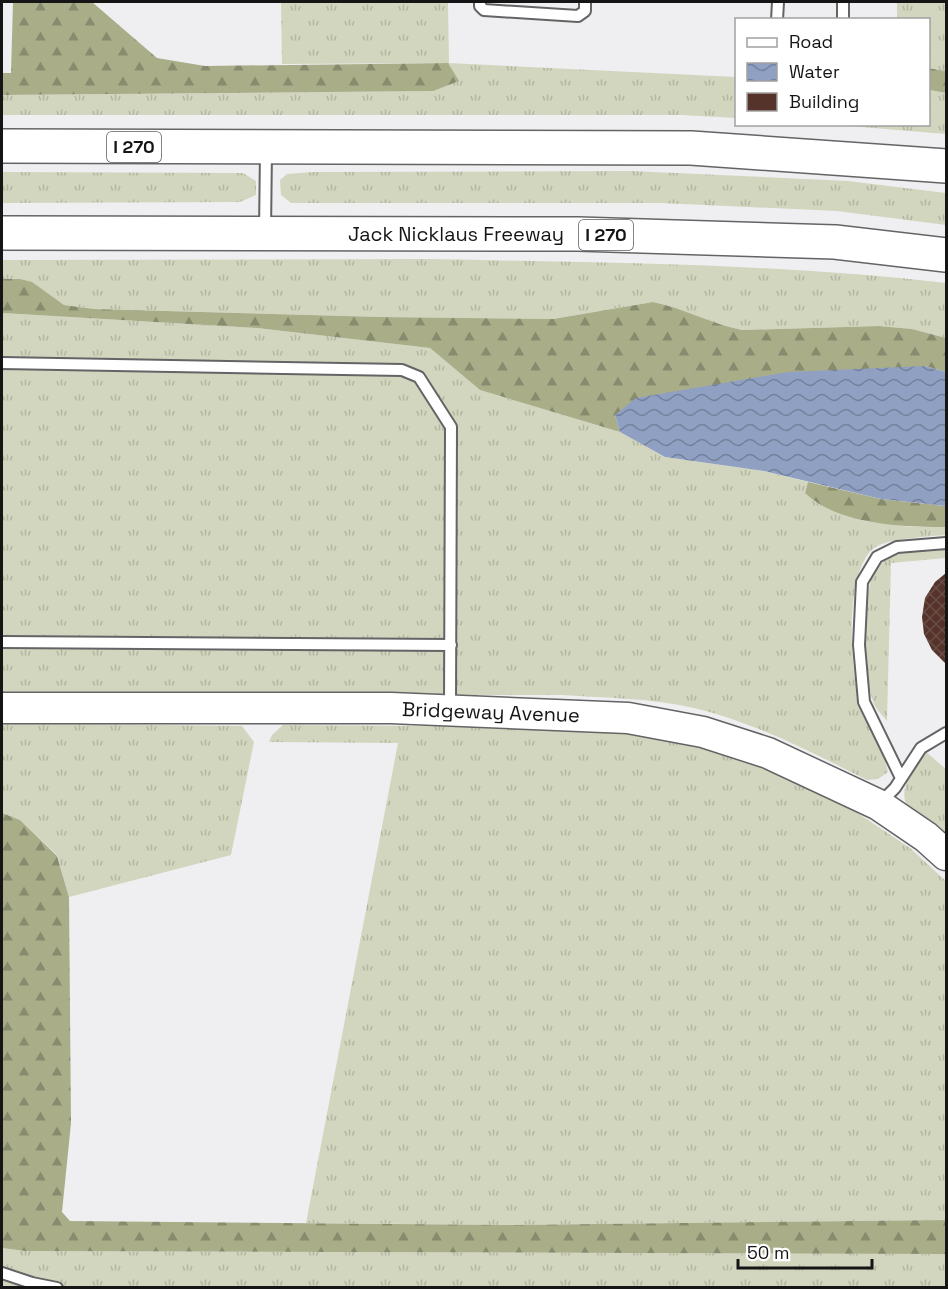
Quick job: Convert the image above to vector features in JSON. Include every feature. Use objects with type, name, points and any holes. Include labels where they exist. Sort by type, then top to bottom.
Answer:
[{"type":"highway","name":"I 270","points":[[2,146],[691,148],[946,165]]},
{"type":"highway","name":"Jack Nicklaus Freeway","points":[[2,233],[578,234],[835,242],[946,255]]},
{"type":"street","name":"Bridgeway Avenue","points":[[2,708],[391,708],[628,717],[703,732],[768,753],[879,805],[926,837],[946,855]]},
{"type":"lane","points":[[480,2],[484,10],[578,16],[585,11],[585,2]]},
{"type":"lane","points":[[534,13],[535,2]]},
{"type":"lane","points":[[777,18],[778,2]]},
{"type":"lane","points":[[843,2],[843,18]]},
{"type":"lane","points":[[266,147],[266,233]]},
{"type":"lane","points":[[2,363],[402,370],[419,377],[451,426],[450,711]]},
{"type":"lane","points":[[901,778],[864,702],[859,645],[862,582],[877,557],[897,547],[946,543]]},
{"type":"lane","points":[[2,642],[451,645]]},
{"type":"lane","points":[[879,805],[921,748],[946,733]]},
{"type":"lane","points":[[2,1273],[32,1283],[57,1287]]},
{"type":"green space","points":[[13,2],[92,2],[157,58],[205,66],[448,63],[459,81],[433,91],[2,95],[2,73],[11,73]]},
{"type":"green space","points":[[281,2],[448,2],[449,63],[735,77],[735,118],[682,115],[2,115],[2,95],[433,91],[448,63],[282,64]]},
{"type":"green space","points":[[897,2],[946,2],[946,71],[930,68],[930,18],[897,18]]},
{"type":"green space","points":[[930,68],[946,71],[946,93],[930,90]]},
{"type":"green space","points":[[930,90],[946,93],[946,134],[849,126],[930,126]]},
{"type":"green space","points":[[632,171],[848,181],[946,193],[946,225],[837,211],[660,203],[291,203],[281,195],[280,180],[287,174],[313,172]]},
{"type":"green space","points":[[2,172],[243,173],[256,181],[256,195],[240,202],[2,203]]},
{"type":"green space","points":[[430,259],[624,263],[818,271],[946,283],[946,338],[912,329],[879,326],[742,330],[653,302],[553,319],[94,309],[64,305],[20,279],[2,279],[2,260]]},
{"type":"green space","points":[[2,279],[32,282],[64,305],[94,309],[553,319],[653,302],[742,330],[879,326],[912,329],[946,338],[946,372],[925,366],[615,415],[620,432],[480,390],[430,348],[257,328],[2,313]]},
{"type":"green space","points":[[2,313],[257,328],[430,348],[480,390],[620,432],[665,457],[764,471],[808,482],[805,493],[864,521],[911,527],[946,527],[946,535],[898,540],[874,548],[864,561],[857,580],[852,629],[855,680],[864,717],[875,734],[888,772],[878,779],[867,780],[783,739],[717,714],[645,700],[562,695],[2,694]]},
{"type":"green space","points":[[808,482],[881,499],[946,506],[946,527],[891,525],[853,518],[819,504],[805,493]]},
{"type":"green space","points":[[946,548],[946,558],[891,563],[887,721],[875,706],[868,678],[865,638],[870,582],[876,569],[898,553]]},
{"type":"green space","points":[[2,723],[242,726],[254,742],[231,855],[69,897],[57,855],[20,820],[2,813]]},
{"type":"green space","points":[[283,725],[579,727],[643,733],[698,745],[772,769],[847,806],[910,848],[946,881],[946,1220],[513,1225],[306,1223],[398,743],[269,742],[272,735]]},
{"type":"green space","points":[[926,752],[946,769],[946,836],[908,807],[905,800],[904,793],[909,778]]},
{"type":"green space","points":[[2,813],[20,820],[57,856],[69,897],[71,1123],[62,1212],[70,1221],[513,1225],[946,1220],[946,1254],[25,1251],[2,1248]]},
{"type":"green space","points":[[2,1248],[25,1251],[946,1254],[946,1287],[2,1288]]},
{"type":"water","points":[[925,366],[946,372],[946,506],[881,499],[764,471],[665,457],[620,432],[615,415],[636,398],[788,372]]},
{"type":"building","points":[[946,573],[946,664],[932,650],[924,634],[922,617],[925,598],[935,582]]}]
